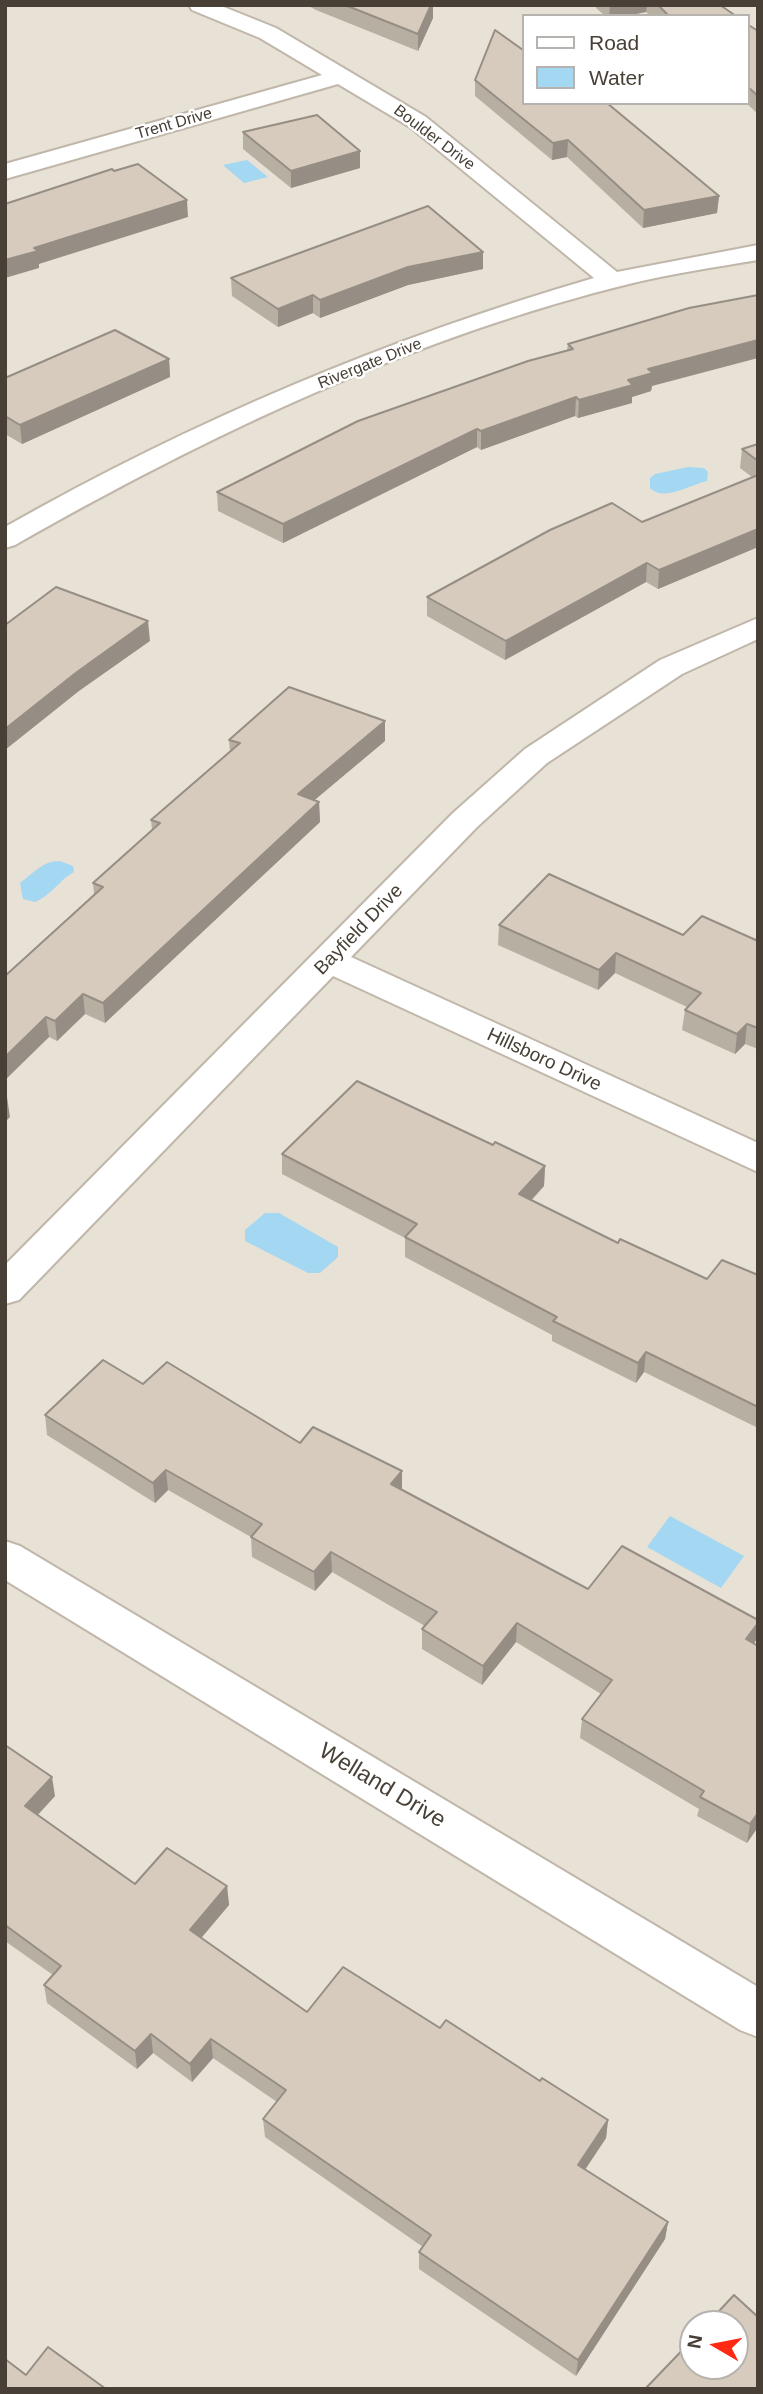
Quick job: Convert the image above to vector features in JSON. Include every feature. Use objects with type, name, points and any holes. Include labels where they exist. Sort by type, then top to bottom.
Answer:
[{"type":"street","name":"Boulder Drive","points":[[200,5],[268,33],[418,122],[613,281]]},
{"type":"street","name":"Trent Drive","points":[[5,172],[343,76]]},
{"type":"street","name":"Rivergate Drive","points":[[5,539],[64,505],[168,453],[319,384],[418,345],[613,281],[758,251]]},
{"type":"street","name":"Bayfield Drive","points":[[5,1290],[330,961],[465,820],[536,756],[671,667],[758,627]]},
{"type":"street","name":"Hillsboro Drive","points":[[330,961],[758,1159]]},
{"type":"street","name":"Welland Drive","points":[[5,1558],[758,2014]]},
{"type":"shaded area","points":[[5,5],[758,5],[758,2389],[5,2389]]},
{"type":"water","points":[[247,160],[268,177],[244,183],[223,165]]},
{"type":"water","points":[[688,467],[704,468],[708,472],[707,481],[669,493],[656,492],[650,488],[650,478],[655,474]]},
{"type":"water","points":[[60,861],[73,866],[74,872],[41,899],[35,902],[23,899],[20,883],[43,865]]},
{"type":"water","points":[[265,1213],[279,1213],[338,1247],[338,1257],[320,1273],[308,1273],[245,1241],[245,1230]]},
{"type":"water","points":[[670,1516],[744,1556],[721,1588],[647,1547]]},
{"type":"building","points":[[345,5],[431,5],[418,34]]},
{"type":"building","points":[[658,5],[720,5],[733,14],[667,14]]},
{"type":"building","points":[[749,25],[758,31],[758,96],[749,88]]},
{"type":"building","points":[[495,30],[522,49],[522,105],[609,105],[719,196],[644,210],[568,140],[553,143],[475,80]]},
{"type":"building","points":[[317,115],[360,151],[291,171],[243,132]]},
{"type":"building","points":[[138,164],[187,200],[34,248],[38,251],[5,260],[5,204],[112,169],[114,171]]},
{"type":"building","points":[[428,206],[483,252],[408,267],[320,300],[313,295],[278,309],[231,278]]},
{"type":"building","points":[[758,295],[758,340],[648,369],[653,373],[628,380],[633,385],[579,400],[576,397],[481,431],[477,429],[283,524],[217,492],[358,421],[528,361],[573,349],[568,344],[689,308]]},
{"type":"building","points":[[115,330],[169,359],[20,425],[5,416],[5,378]]},
{"type":"building","points":[[758,444],[758,461],[742,449]]},
{"type":"building","points":[[758,475],[758,529],[659,570],[647,563],[506,641],[427,597],[550,530],[612,503],[642,522]]},
{"type":"building","points":[[56,587],[148,621],[5,729],[5,625]]},
{"type":"building","points":[[289,687],[385,721],[298,794],[319,802],[103,1003],[83,994],[55,1021],[46,1017],[5,1057],[5,976],[103,887],[93,883],[160,823],[151,820],[240,743],[229,740]]},
{"type":"building","points":[[549,874],[683,935],[702,916],[758,941],[758,1028],[747,1024],[737,1034],[685,1010],[701,993],[616,953],[599,970],[499,925]]},
{"type":"building","points":[[357,1081],[493,1145],[495,1142],[545,1166],[519,1194],[618,1243],[620,1239],[707,1279],[722,1260],[758,1275],[758,1407],[646,1352],[638,1363],[553,1321],[557,1317],[405,1237],[417,1224],[282,1154]]},
{"type":"building","points":[[103,1360],[143,1384],[167,1362],[300,1443],[313,1427],[402,1471],[391,1484],[588,1589],[622,1546],[758,1620],[746,1639],[758,1646],[758,1813],[750,1824],[700,1797],[704,1791],[582,1719],[612,1680],[517,1623],[483,1666],[422,1629],[437,1612],[331,1552],[314,1572],[251,1537],[262,1524],[166,1470],[153,1483],[45,1415]]},
{"type":"building","points":[[5,1745],[52,1777],[25,1806],[135,1884],[167,1848],[227,1886],[190,1930],[307,2012],[343,1967],[440,2028],[446,2020],[540,2081],[542,2078],[608,2120],[578,2165],[668,2222],[578,2360],[419,2252],[431,2235],[263,2119],[286,2090],[211,2039],[190,2064],[151,2034],[135,2051],[44,1985],[61,1966],[5,1925]]},
{"type":"building","points":[[734,2295],[758,2317],[758,2389],[645,2389],[679,2354],[679,2380],[749,2380],[749,2310],[720,2310]]},
{"type":"building","points":[[48,2347],[106,2389],[5,2389],[5,2359],[26,2375]]}]
